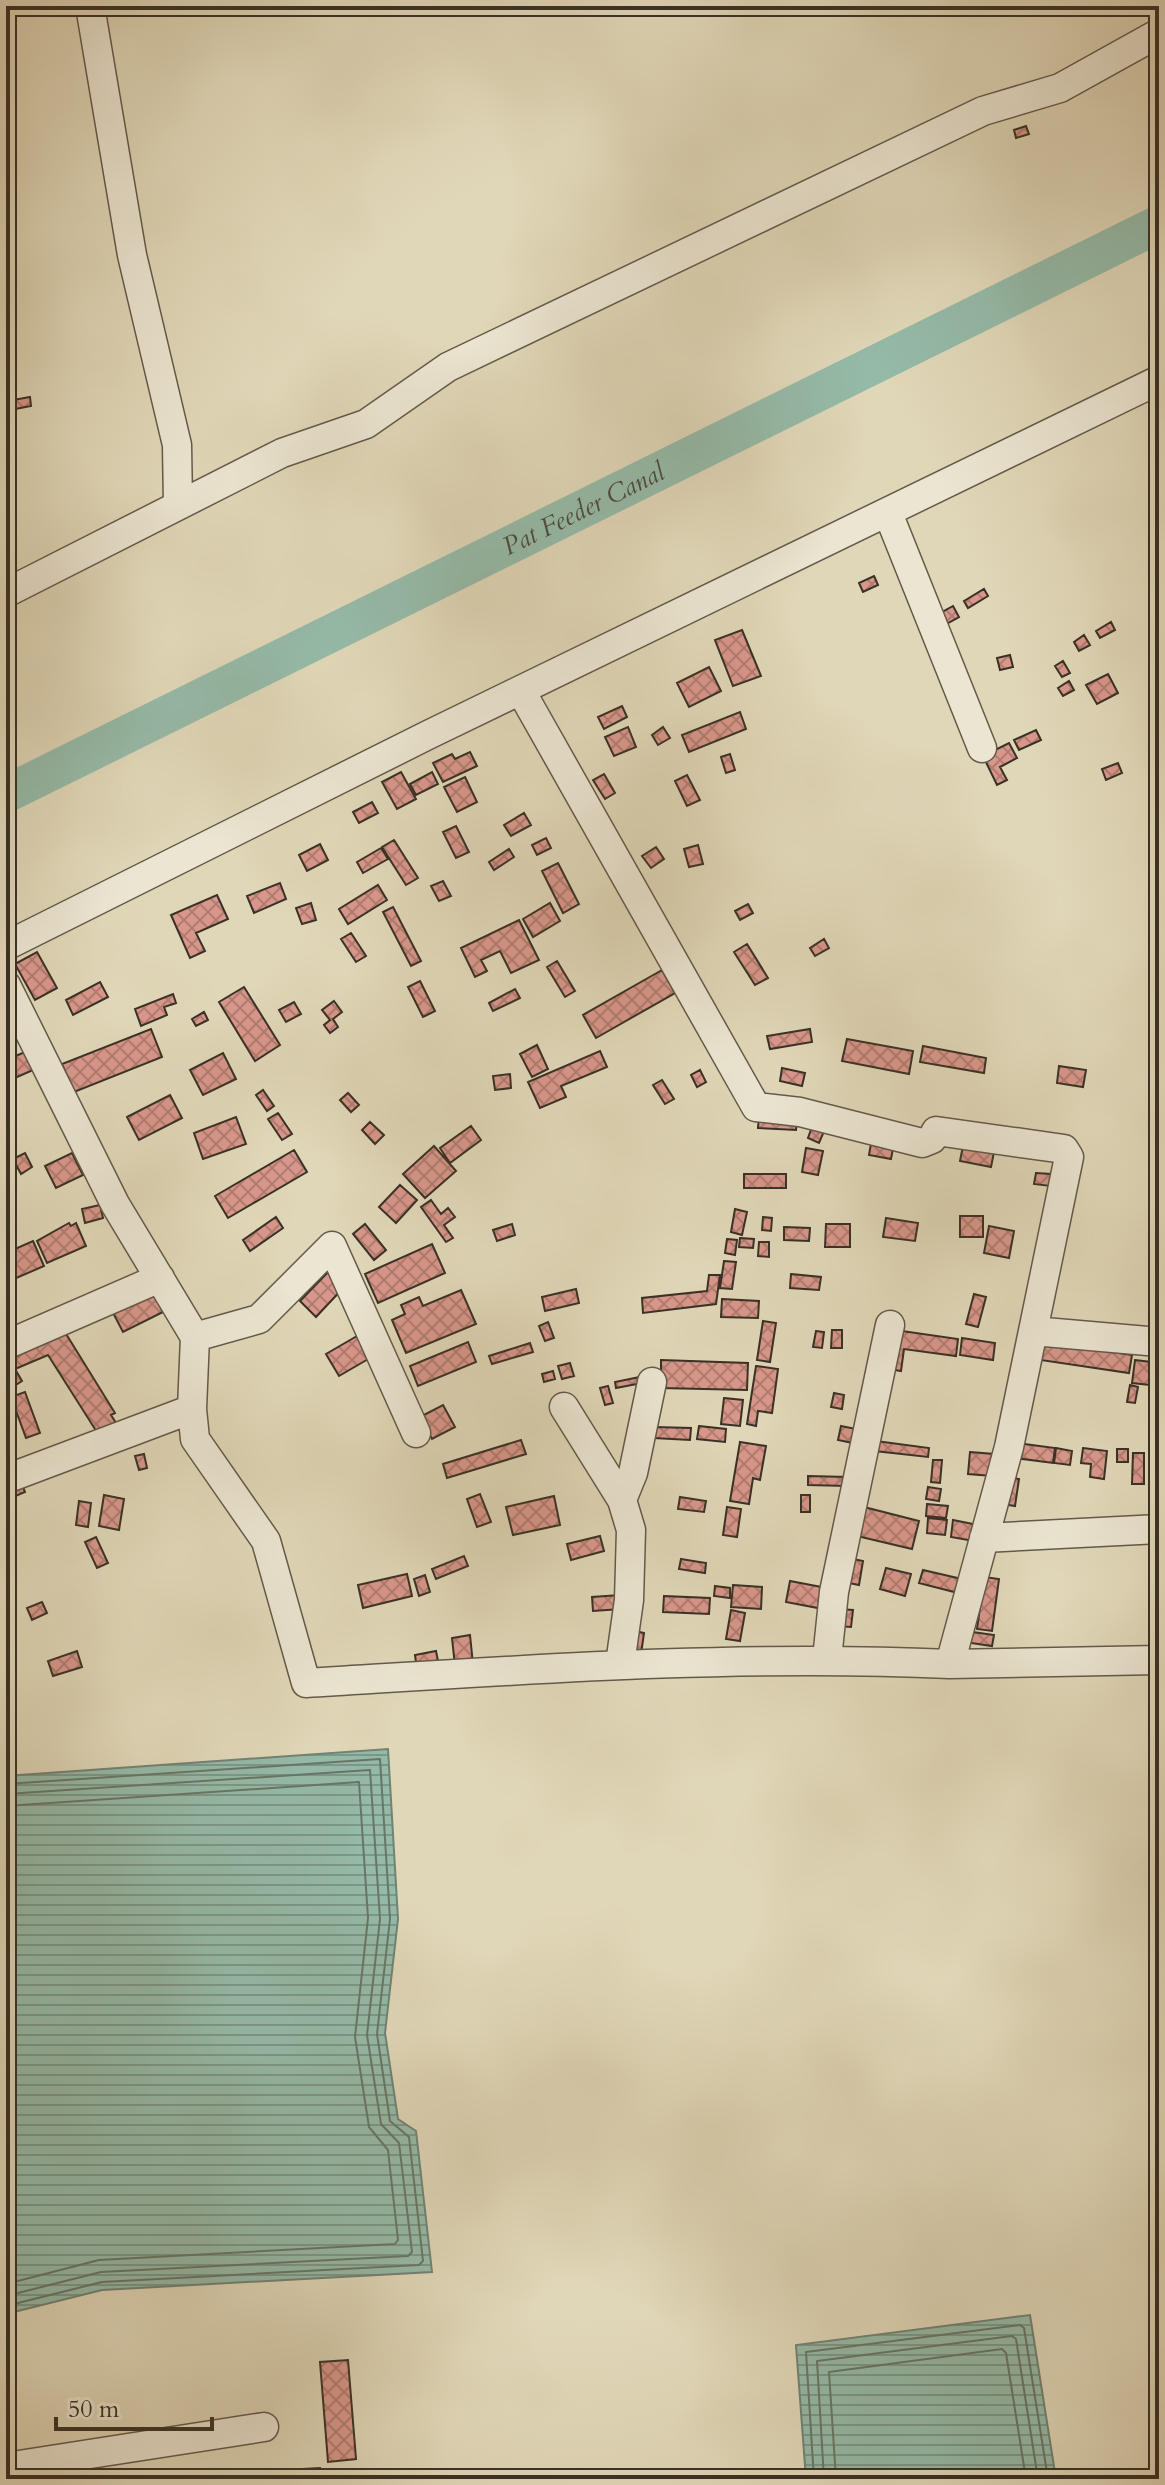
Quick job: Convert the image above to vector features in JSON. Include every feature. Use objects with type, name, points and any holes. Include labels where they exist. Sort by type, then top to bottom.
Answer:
[{"type":"street","points":[[90,6],[132,255],[177,445],[178,505]]},
{"type":"street","points":[[6,593],[282,453],[366,424],[448,367],[983,111],[1060,88],[1159,33]]},
{"type":"street","points":[[6,946],[1159,380]]},
{"type":"street","points":[[888,513],[982,748]]},
{"type":"street","points":[[521,691],[756,1107],[800,1112],[922,1143],[932,1139],[936,1131],[1064,1149],[1069,1157],[1009,1447],[950,1664]]},
{"type":"street","points":[[6,985],[115,1204],[195,1337],[192,1409],[195,1439],[266,1541],[306,1683],[620,1664],[827,1659],[950,1664],[1159,1660]]},
{"type":"street","points":[[195,1337],[259,1319],[332,1246],[416,1433]]},
{"type":"street","points":[[6,1345],[160,1278]]},
{"type":"street","points":[[827,1659],[842,1549],[890,1325]]},
{"type":"street","points":[[1033,1331],[1159,1342]]},
{"type":"street","points":[[622,1500],[633,1473],[652,1382]]},
{"type":"street","points":[[564,1407],[622,1500],[631,1530],[629,1600],[620,1664]]},
{"type":"street","points":[[6,1479],[192,1409]]},
{"type":"street","points":[[984,1538],[1159,1529]]},
{"type":"street","points":[[6,2467],[264,2427]]},
{"type":"water","points":[[388,1749],[398,1919],[385,2033],[398,2119],[416,2131],[432,2272],[102,2290],[6,2314],[6,1776]]},
{"type":"water","points":[[1030,2315],[1056,2479],[806,2479],[796,2345]]},
{"type":"building","points":[[1026,126],[1029,134],[1016,138],[1014,130]]},
{"type":"building","points":[[30,397],[31,406],[15,409],[13,400]]},
{"type":"building","points":[[874,576],[878,585],[863,592],[859,583]]},
{"type":"building","points":[[984,589],[988,596],[968,608],[964,601]]},
{"type":"building","points":[[953,606],[959,617],[941,627],[935,616]]},
{"type":"building","points":[[1111,622],[1115,630],[1100,638],[1096,631]]},
{"type":"building","points":[[742,630],[761,676],[733,686],[715,640]]},
{"type":"building","points":[[1084,635],[1090,645],[1079,651],[1074,642]]},
{"type":"building","points":[[1010,655],[1013,667],[1000,670],[997,658]]},
{"type":"building","points":[[1063,661],[1070,673],[1062,677],[1055,666]]},
{"type":"building","points":[[709,667],[721,691],[689,707],[677,683]]},
{"type":"building","points":[[1108,674],[1118,693],[1097,704],[1086,685]]},
{"type":"building","points":[[1069,681],[1074,690],[1063,696],[1058,688]]},
{"type":"building","points":[[622,706],[627,717],[604,729],[598,717]]},
{"type":"building","points":[[740,712],[746,729],[689,752],[682,735]]},
{"type":"building","points":[[628,727],[636,747],[614,756],[605,737]]},
{"type":"building","points":[[663,727],[670,738],[658,745],[652,735]]},
{"type":"building","points":[[1036,730],[1041,740],[1019,750],[1014,740]]},
{"type":"building","points":[[1009,743],[1017,758],[1000,767],[1007,780],[997,785],[983,756]]},
{"type":"building","points":[[470,752],[477,766],[443,782],[433,763],[452,754],[455,759]]},
{"type":"building","points":[[730,754],[735,770],[726,773],[721,757]]},
{"type":"building","points":[[1118,763],[1122,773],[1106,780],[1102,769]]},
{"type":"building","points":[[401,772],[416,799],[397,809],[382,782]]},
{"type":"building","points":[[432,772],[438,784],[416,795],[410,784]]},
{"type":"building","points":[[604,774],[615,793],[605,799],[593,780]]},
{"type":"building","points":[[687,775],[700,800],[687,806],[675,781]]},
{"type":"building","points":[[465,777],[477,802],[457,812],[444,787]]},
{"type":"building","points":[[372,802],[378,813],[359,823],[353,812]]},
{"type":"building","points":[[524,813],[531,825],[511,836],[504,825]]},
{"type":"building","points":[[456,826],[469,852],[456,858],[443,832]]},
{"type":"building","points":[[546,838],[551,848],[537,855],[532,845]]},
{"type":"building","points":[[394,840],[418,878],[406,885],[382,847]]},
{"type":"building","points":[[320,844],[328,860],[307,871],[299,855]]},
{"type":"building","points":[[698,845],[703,864],[689,867],[684,849]]},
{"type":"building","points":[[656,847],[664,859],[651,868],[642,856]]},
{"type":"building","points":[[381,848],[388,859],[363,873],[357,862]]},
{"type":"building","points":[[509,849],[514,857],[494,870],[489,862]]},
{"type":"building","points":[[558,863],[579,904],[563,913],[542,871]]},
{"type":"building","points":[[443,881],[451,896],[439,901],[431,886]]},
{"type":"building","points":[[280,883],[286,899],[254,913],[247,896]]},
{"type":"building","points":[[378,885],[387,900],[348,924],[339,909]]},
{"type":"building","points":[[217,895],[228,919],[196,933],[205,951],[190,958],[171,915]]},
{"type":"building","points":[[311,903],[316,920],[302,924],[296,908]]},
{"type":"building","points":[[550,903],[560,921],[533,937],[523,919]]},
{"type":"building","points":[[748,904],[753,913],[740,920],[735,911]]},
{"type":"building","points":[[393,907],[421,961],[411,966],[383,912]]},
{"type":"building","points":[[519,920],[539,960],[511,973],[500,951],[481,960],[487,971],[475,977],[461,948]]},
{"type":"building","points":[[351,933],[366,956],[356,962],[341,939]]},
{"type":"building","points":[[824,939],[829,948],[815,956],[810,948]]},
{"type":"building","points":[[747,944],[768,978],[755,985],[734,952]]},
{"type":"building","points":[[37,952],[57,988],[35,1000],[15,964]]},
{"type":"building","points":[[557,961],[575,991],[565,997],[547,967]]},
{"type":"building","points":[[662,970],[675,993],[596,1038],[583,1015]]},
{"type":"building","points":[[420,981],[435,1011],[423,1017],[408,987]]},
{"type":"building","points":[[100,982],[108,997],[73,1015],[66,1000]]},
{"type":"building","points":[[244,987],[280,1045],[255,1061],[219,1002]]},
{"type":"building","points":[[515,989],[520,998],[493,1011],[489,1003]]},
{"type":"building","points":[[173,994],[176,1003],[164,1007],[167,1015],[141,1026],[135,1009]]},
{"type":"building","points":[[334,1001],[342,1012],[333,1019],[338,1027],[330,1033],[324,1025],[330,1020],[322,1010]]},
{"type":"building","points":[[294,1002],[301,1014],[286,1022],[279,1010]]},
{"type":"building","points":[[204,1012],[208,1020],[196,1026],[192,1019]]},
{"type":"building","points":[[151,1029],[162,1057],[74,1092],[62,1064]]},
{"type":"building","points":[[810,1029],[812,1042],[770,1049],[767,1036]]},
{"type":"building","points":[[847,1039],[913,1051],[909,1074],[842,1061]]},
{"type":"building","points":[[537,1045],[548,1069],[532,1077],[520,1054]]},
{"type":"building","points":[[923,1046],[986,1058],[984,1073],[920,1062]]},
{"type":"building","points":[[600,1051],[607,1067],[561,1086],[566,1097],[540,1108],[528,1082]]},
{"type":"building","points":[[25,1052],[33,1070],[8,1081],[6,1060]]},
{"type":"building","points":[[223,1053],[236,1079],[203,1095],[190,1070]]},
{"type":"building","points":[[1059,1066],[1086,1070],[1083,1087],[1057,1083]]},
{"type":"building","points":[[782,1068],[805,1073],[802,1086],[780,1081]]},
{"type":"building","points":[[700,1070],[706,1082],[697,1087],[691,1075]]},
{"type":"building","points":[[510,1074],[511,1088],[495,1090],[493,1076]]},
{"type":"building","points":[[662,1080],[674,1099],[665,1104],[653,1085]]},
{"type":"building","points":[[263,1090],[274,1106],[267,1111],[256,1095]]},
{"type":"building","points":[[348,1093],[359,1105],[351,1112],[340,1100]]},
{"type":"building","points":[[170,1095],[182,1118],[139,1140],[127,1117]]},
{"type":"building","points":[[278,1113],[292,1134],[282,1140],[268,1119]]},
{"type":"building","points":[[759,1115],[797,1117],[796,1130],[758,1128]]},
{"type":"building","points":[[236,1117],[246,1144],[203,1159],[194,1133]]},
{"type":"building","points":[[370,1122],[384,1135],[375,1144],[362,1130]]},
{"type":"building","points":[[813,1124],[825,1129],[819,1143],[808,1138]]},
{"type":"building","points":[[471,1126],[481,1140],[450,1163],[440,1148]]},
{"type":"building","points":[[872,1138],[894,1143],[891,1159],[869,1155]]},
{"type":"building","points":[[434,1146],[456,1171],[425,1198],[403,1174]]},
{"type":"building","points":[[963,1146],[994,1152],[991,1167],[960,1161]]},
{"type":"building","points":[[806,1148],[823,1151],[818,1175],[802,1172]]},
{"type":"building","points":[[294,1150],[307,1172],[228,1218],[215,1196]]},
{"type":"building","points":[[25,1153],[32,1167],[21,1174],[13,1159]]},
{"type":"building","points":[[72,1153],[83,1175],[56,1188],[45,1166]]},
{"type":"building","points":[[1036,1173],[1051,1174],[1050,1186],[1034,1184]]},
{"type":"building","points":[[744,1174],[786,1174],[786,1188],[744,1188]]},
{"type":"building","points":[[400,1185],[417,1200],[396,1223],[379,1207]]},
{"type":"building","points":[[431,1200],[441,1214],[448,1208],[455,1217],[444,1225],[453,1238],[446,1242],[421,1207]]},
{"type":"building","points":[[100,1205],[103,1218],[85,1223],[82,1209]]},
{"type":"building","points":[[735,1209],[747,1212],[742,1235],[731,1232]]},
{"type":"building","points":[[960,1216],[983,1216],[983,1237],[960,1237]]},
{"type":"building","points":[[276,1217],[283,1228],[250,1251],[243,1240]]},
{"type":"building","points":[[763,1217],[772,1218],[771,1231],[762,1230]]},
{"type":"building","points":[[886,1218],[918,1223],[915,1241],[883,1237]]},
{"type":"building","points":[[69,1223],[71,1226],[76,1223],[86,1246],[47,1263],[37,1241]]},
{"type":"building","points":[[365,1224],[386,1250],[374,1260],[353,1234]]},
{"type":"building","points":[[512,1224],[515,1235],[497,1241],[493,1230]]},
{"type":"building","points":[[826,1224],[850,1224],[850,1247],[825,1247]]},
{"type":"building","points":[[989,1226],[1014,1231],[1009,1258],[984,1253]]},
{"type":"building","points":[[784,1227],[810,1228],[809,1241],[784,1240]]},
{"type":"building","points":[[740,1238],[754,1239],[753,1248],[739,1247]]},
{"type":"building","points":[[727,1239],[737,1240],[735,1255],[725,1253]]},
{"type":"building","points":[[33,1241],[44,1266],[7,1282],[6,1253]]},
{"type":"building","points":[[759,1242],[769,1242],[769,1257],[758,1256]]},
{"type":"building","points":[[432,1244],[445,1273],[378,1303],[365,1274]]},
{"type":"building","points":[[724,1261],[736,1262],[732,1289],[720,1288]]},
{"type":"building","points":[[330,1270],[346,1285],[316,1317],[300,1301]]},
{"type":"building","points":[[791,1274],[821,1277],[819,1290],[790,1288]]},
{"type":"building","points":[[709,1275],[720,1275],[716,1304],[643,1313],[642,1298],[707,1291]]},
{"type":"building","points":[[151,1288],[163,1312],[123,1332],[111,1309]]},
{"type":"building","points":[[576,1289],[579,1303],[545,1311],[542,1297]]},
{"type":"building","points":[[461,1290],[476,1324],[406,1353],[392,1320],[405,1314],[401,1305],[419,1297],[423,1306]]},
{"type":"building","points":[[974,1294],[986,1297],[978,1327],[966,1324]]},
{"type":"building","points":[[722,1299],[759,1301],[758,1318],[721,1317]]},
{"type":"building","points":[[763,1321],[776,1323],[770,1362],[757,1360]]},
{"type":"building","points":[[548,1322],[554,1338],[545,1341],[539,1326]]},
{"type":"building","points":[[63,1329],[115,1413],[111,1415],[118,1426],[100,1437],[48,1355],[15,1369],[22,1381],[8,1390],[6,1386],[6,1351]]},
{"type":"building","points":[[832,1330],[842,1330],[842,1348],[831,1348]]},
{"type":"building","points":[[895,1330],[958,1339],[956,1356],[904,1349],[901,1371],[889,1369]]},
{"type":"building","points":[[816,1331],[824,1332],[822,1348],[813,1347]]},
{"type":"building","points":[[357,1336],[370,1358],[339,1376],[326,1354]]},
{"type":"building","points":[[962,1338],[995,1343],[993,1360],[960,1355]]},
{"type":"building","points":[[1037,1341],[1132,1355],[1129,1373],[1034,1359]]},
{"type":"building","points":[[468,1342],[476,1362],[418,1386],[410,1366]]},
{"type":"building","points":[[530,1343],[533,1352],[492,1364],[489,1356]]},
{"type":"building","points":[[661,1360],[748,1363],[747,1390],[661,1388]]},
{"type":"building","points":[[1135,1360],[1159,1363],[1159,1386],[1132,1383]]},
{"type":"building","points":[[570,1363],[574,1376],[562,1379],[558,1366]]},
{"type":"building","points":[[756,1366],[778,1369],[772,1413],[758,1411],[756,1426],[747,1424]]},
{"type":"building","points":[[553,1371],[555,1379],[544,1382],[542,1374]]},
{"type":"building","points":[[640,1377],[642,1383],[616,1388],[615,1382]]},
{"type":"building","points":[[1130,1385],[1138,1387],[1135,1403],[1127,1402]]},
{"type":"building","points":[[608,1386],[613,1403],[605,1405],[600,1388]]},
{"type":"building","points":[[25,1392],[40,1433],[26,1438],[11,1397]]},
{"type":"building","points":[[834,1393],[844,1395],[842,1409],[831,1407]]},
{"type":"building","points":[[724,1398],[743,1400],[740,1426],[721,1424]]},
{"type":"building","points":[[443,1405],[455,1427],[432,1439],[420,1417]]},
{"type":"building","points":[[699,1426],[726,1429],[725,1442],[697,1439]]},
{"type":"building","points":[[841,1426],[856,1429],[853,1443],[838,1440]]},
{"type":"building","points":[[654,1427],[691,1428],[690,1440],[654,1438]]},
{"type":"building","points":[[521,1440],[526,1454],[447,1478],[443,1464]]},
{"type":"building","points":[[876,1441],[929,1448],[928,1457],[875,1451]]},
{"type":"building","points":[[740,1442],[766,1446],[760,1480],[753,1478],[749,1504],[730,1501]]},
{"type":"building","points":[[1017,1443],[1055,1448],[1053,1463],[1015,1458]]},
{"type":"building","points":[[1056,1448],[1072,1451],[1070,1465],[1054,1463]]},
{"type":"building","points":[[1083,1448],[1107,1451],[1104,1479],[1090,1477],[1091,1464],[1081,1463]]},
{"type":"building","points":[[1117,1449],[1128,1449],[1128,1462],[1117,1462]]},
{"type":"building","points":[[970,1452],[994,1454],[992,1476],[968,1474]]},
{"type":"building","points":[[1133,1453],[1144,1453],[1144,1484],[1132,1484]]},
{"type":"building","points":[[144,1454],[147,1468],[139,1470],[135,1456]]},
{"type":"building","points":[[933,1460],[942,1460],[940,1483],[931,1482]]},
{"type":"building","points":[[808,1476],[848,1477],[847,1486],[808,1485]]},
{"type":"building","points":[[1006,1477],[1019,1479],[1015,1506],[1002,1504]]},
{"type":"building","points":[[20,1480],[25,1492],[6,1500],[6,1486]]},
{"type":"building","points":[[928,1487],[941,1489],[939,1501],[926,1499]]},
{"type":"building","points":[[480,1494],[491,1522],[477,1527],[467,1499]]},
{"type":"building","points":[[104,1495],[124,1499],[119,1530],[99,1526]]},
{"type":"building","points":[[801,1495],[810,1495],[810,1512],[801,1512]]},
{"type":"building","points":[[554,1496],[560,1525],[513,1535],[506,1507]]},
{"type":"building","points":[[680,1497],[706,1501],[704,1512],[678,1509]]},
{"type":"building","points":[[79,1501],[91,1503],[88,1527],[76,1525]]},
{"type":"building","points":[[927,1504],[948,1506],[946,1518],[926,1516]]},
{"type":"building","points":[[727,1507],[741,1509],[737,1537],[723,1535]]},
{"type":"building","points":[[864,1507],[919,1521],[912,1549],[857,1536]]},
{"type":"building","points":[[928,1518],[947,1520],[945,1535],[927,1533]]},
{"type":"building","points":[[953,1520],[983,1526],[980,1542],[951,1537]]},
{"type":"building","points":[[600,1536],[604,1551],[571,1560],[567,1544]]},
{"type":"building","points":[[96,1537],[108,1563],[97,1568],[85,1542]]},
{"type":"building","points":[[464,1556],[468,1566],[436,1579],[432,1569]]},
{"type":"building","points":[[848,1558],[863,1561],[859,1585],[844,1582]]},
{"type":"building","points":[[681,1559],[706,1563],[705,1573],[679,1569]]},
{"type":"building","points":[[886,1568],[911,1574],[905,1596],[880,1589]]},
{"type":"building","points":[[923,1570],[962,1579],[958,1593],[919,1583]]},
{"type":"building","points":[[407,1574],[412,1596],[363,1608],[358,1585]]},
{"type":"building","points":[[425,1575],[430,1592],[419,1596],[414,1579]]},
{"type":"building","points":[[984,1577],[999,1579],[992,1631],[977,1629]]},
{"type":"building","points":[[790,1581],[827,1588],[823,1609],[786,1602]]},
{"type":"building","points":[[733,1585],[762,1587],[761,1609],[731,1607]]},
{"type":"building","points":[[715,1586],[730,1588],[730,1598],[714,1596]]},
{"type":"building","points":[[620,1595],[621,1609],[593,1611],[592,1597]]},
{"type":"building","points":[[664,1596],[710,1598],[709,1614],[663,1612]]},
{"type":"building","points":[[42,1602],[47,1613],[32,1620],[27,1608]]},
{"type":"building","points":[[838,1609],[853,1610],[851,1627],[837,1626]]},
{"type":"building","points":[[731,1610],[745,1613],[740,1641],[726,1639]]},
{"type":"building","points":[[631,1630],[644,1633],[641,1654],[628,1652]]},
{"type":"building","points":[[966,1631],[994,1635],[992,1646],[964,1642]]},
{"type":"building","points":[[470,1635],[473,1664],[455,1666],[452,1638]]},
{"type":"building","points":[[77,1651],[82,1667],[53,1676],[48,1661]]},
{"type":"building","points":[[436,1651],[439,1666],[417,1669],[415,1655]]},
{"type":"building","points":[[348,2360],[356,2459],[328,2462],[320,2362]]},
{"type":"building","points":[[320,2468],[321,2479],[303,2479],[303,2469]]},
{"type":"waterway","name":"Pat Feeder Canal","points":[[6,794],[1159,224]]}]
